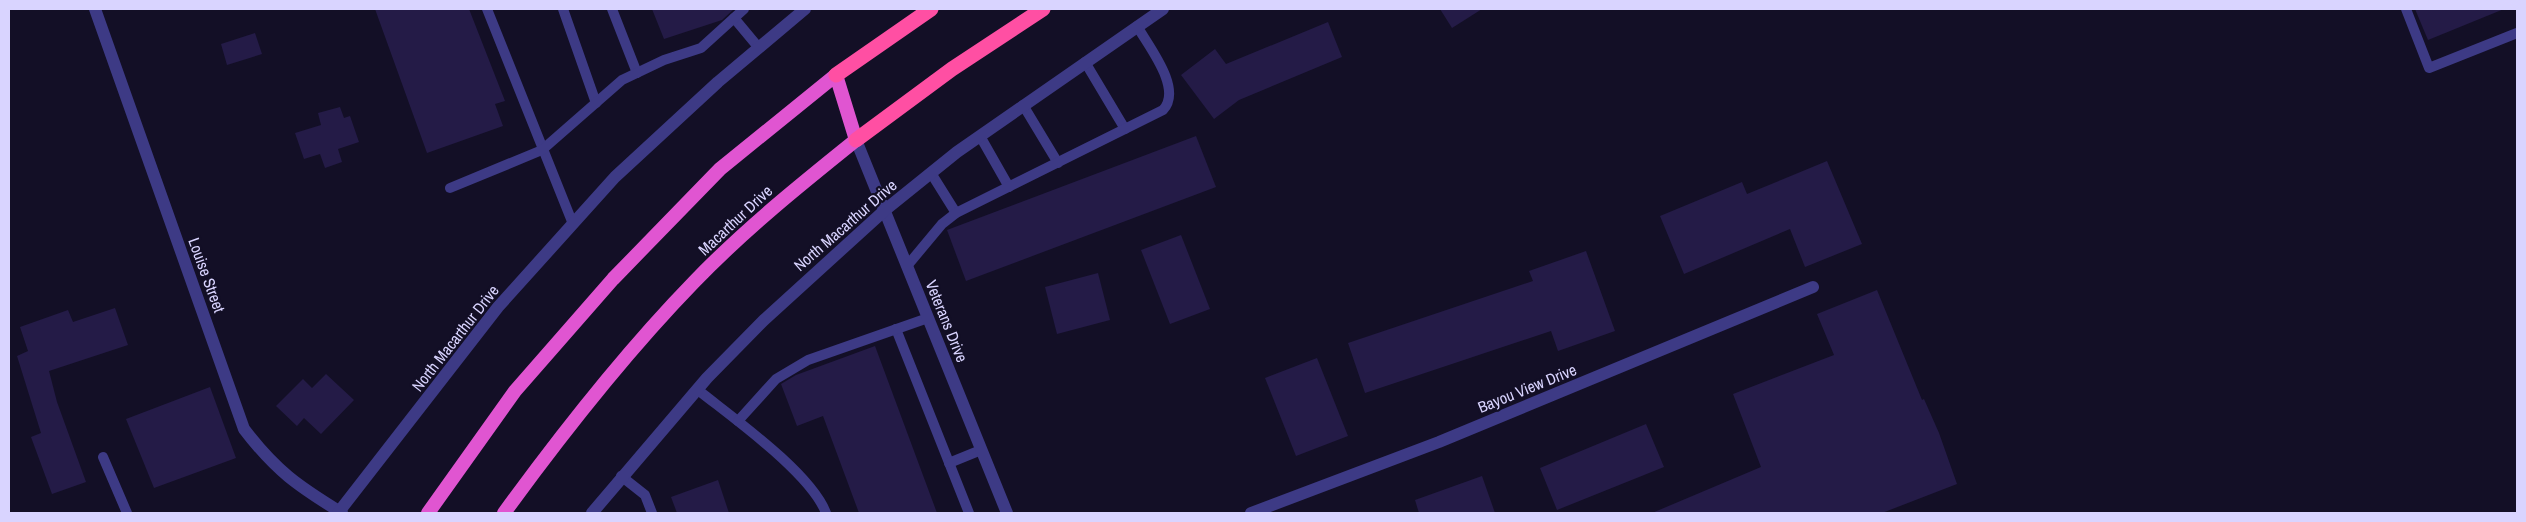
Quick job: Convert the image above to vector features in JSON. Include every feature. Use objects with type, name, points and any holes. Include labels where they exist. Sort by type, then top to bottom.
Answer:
[{"type":"highway","points":[[428,513],[515,391],[613,279],[720,169],[836,75],[930,9]]},
{"type":"highway","name":"Macarthur Drive","points":[[504,513],[572,420],[630,350],[688,287],[784,198],[856,140],[952,69],[1043,9]]},
{"type":"highway","points":[[836,75],[856,140]]},
{"type":"street","name":"Louise Street","points":[[95,9],[244,429],[278,470],[303,490],[340,513]]},
{"type":"street","name":"North Macarthur Drive","points":[[340,513],[498,307],[615,177],[718,82],[805,9]]},
{"type":"street","name":"North Macarthur Drive","points":[[592,513],[621,476],[764,320],[885,210],[980,136],[1163,9]]},
{"type":"street","name":"Veterans Drive","points":[[856,140],[1007,513]]},
{"type":"street","name":"Bayou View Drive","points":[[1251,513],[1439,442],[1814,287]]},
{"type":"lane","points":[[487,9],[573,224]]},
{"type":"lane","points":[[562,9],[596,103]]},
{"type":"lane","points":[[612,9],[637,73]]},
{"type":"lane","points":[[450,188],[542,150],[622,80],[664,60],[700,48],[744,9]]},
{"type":"lane","points":[[2406,9],[2428,68],[2517,33]]},
{"type":"lane","points":[[734,18],[759,48]]},
{"type":"lane","points":[[908,266],[942,224],[956,213],[1163,110],[1169,104],[1171,95],[1167,79],[1138,26]]},
{"type":"lane","points":[[1085,62],[1125,129]]},
{"type":"lane","points":[[1023,105],[1058,163]]},
{"type":"lane","points":[[980,136],[1009,187]]},
{"type":"lane","points":[[931,173],[956,213]]},
{"type":"lane","points":[[738,421],[776,379],[808,360],[928,318]]},
{"type":"lane","points":[[896,329],[969,513]]},
{"type":"lane","points":[[698,390],[779,455],[822,501],[826,513]]},
{"type":"lane","points":[[949,463],[981,450]]},
{"type":"lane","points":[[103,457],[127,513]]},
{"type":"lane","points":[[621,476],[645,495],[652,513]]},
{"type":"building","points":[[375,9],[469,9],[505,101],[495,104],[503,126],[427,153]]},
{"type":"building","points":[[652,9],[734,9],[722,20],[664,39]]},
{"type":"building","points":[[1440,9],[1482,9],[1452,28]]},
{"type":"building","points":[[2415,9],[2504,9],[2428,40]]},
{"type":"building","points":[[1328,22],[1342,57],[1239,100],[1214,119],[1181,75],[1215,49],[1226,64]]},
{"type":"building","points":[[255,33],[262,54],[227,65],[221,44]]},
{"type":"building","points":[[340,107],[344,118],[350,116],[359,142],[338,149],[342,162],[325,168],[320,154],[304,159],[295,133],[321,125],[318,113]]},
{"type":"building","points":[[1196,136],[1216,187],[966,281],[947,230]]},
{"type":"building","points":[[1827,161],[1862,244],[1805,267],[1790,229],[1684,274],[1660,216],[1742,182],[1747,194]]},
{"type":"building","points":[[1181,235],[1210,309],[1170,324],[1141,250]]},
{"type":"building","points":[[1586,251],[1615,331],[1558,351],[1551,331],[1365,393],[1348,343],[1533,281],[1529,271]]},
{"type":"building","points":[[1098,273],[1110,320],[1057,334],[1045,287]]},
{"type":"building","points":[[1877,290],[1922,400],[1924,399],[1939,433],[1957,484],[1882,513],[1652,513],[1761,467],[1733,394],[1834,355],[1817,314]]},
{"type":"building","points":[[115,308],[128,345],[49,371],[57,402],[86,482],[52,494],[31,437],[41,433],[17,356],[28,351],[20,327],[68,310],[73,322]]},
{"type":"building","points":[[875,346],[937,513],[859,513],[823,416],[797,426],[781,384],[796,375]]},
{"type":"building","points":[[1317,358],[1348,436],[1296,456],[1265,378]]},
{"type":"building","points":[[326,374],[354,400],[321,434],[304,418],[297,426],[276,406],[303,379],[312,388]]},
{"type":"building","points":[[210,387],[236,458],[154,488],[126,419]]},
{"type":"building","points":[[1646,424],[1664,467],[1557,510],[1540,468]]},
{"type":"building","points":[[1482,476],[1495,513],[1419,513],[1415,500]]},
{"type":"building","points":[[718,480],[729,513],[677,513],[671,497]]}]
